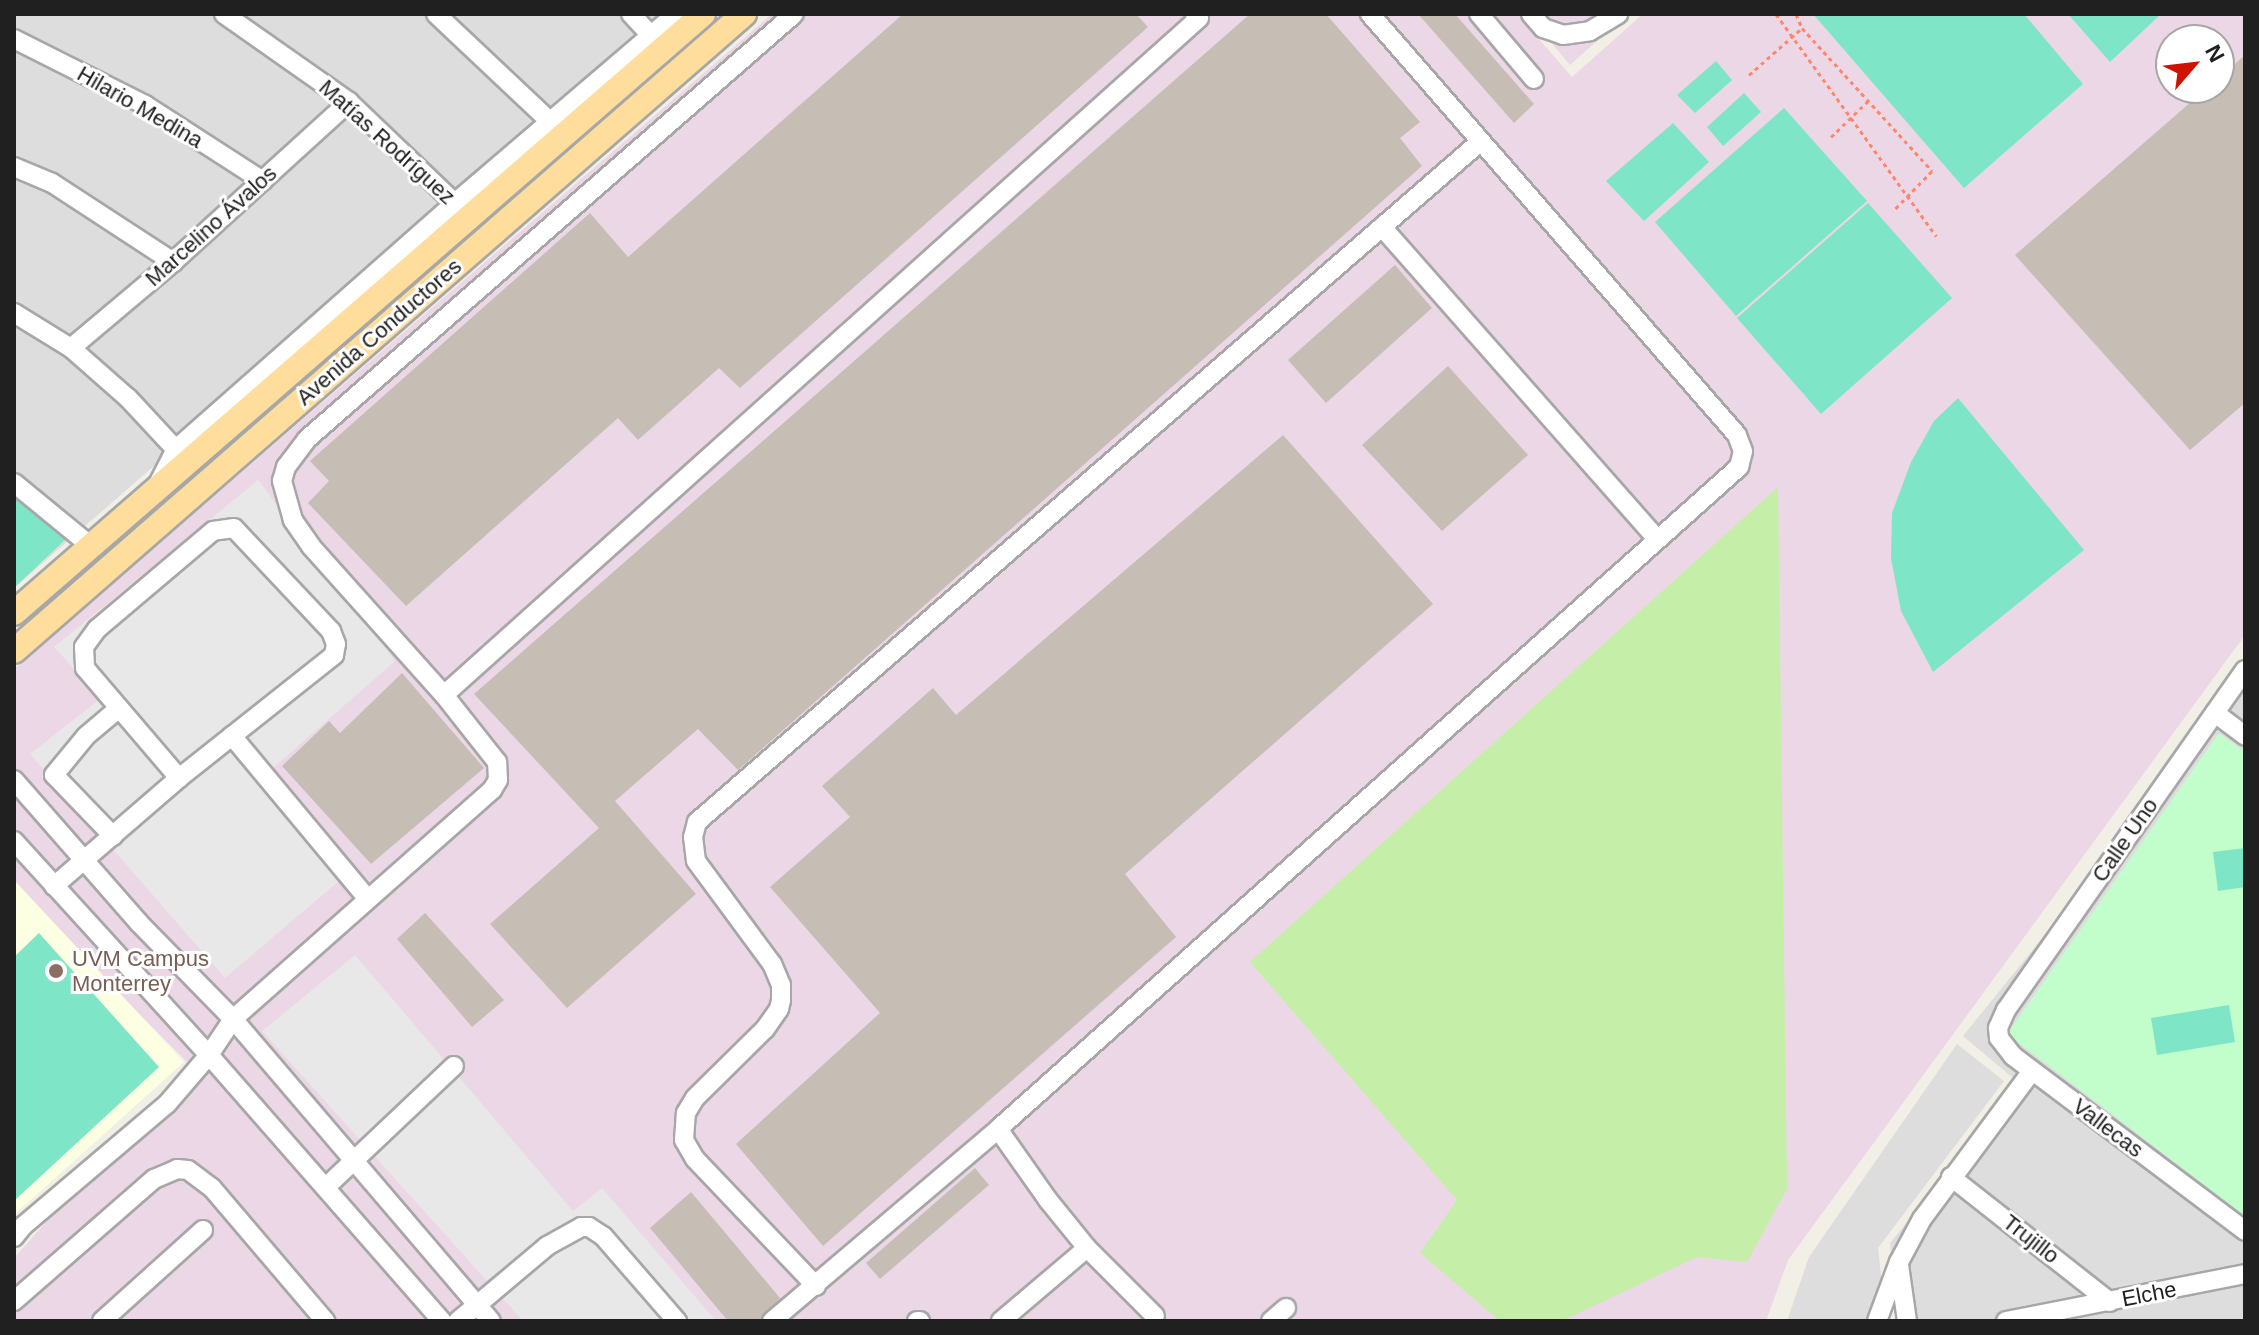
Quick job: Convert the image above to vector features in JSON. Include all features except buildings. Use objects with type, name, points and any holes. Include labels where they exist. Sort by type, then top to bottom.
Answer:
[{"type":"main road","name":"Avenida Conductores","points":[[14,613],[155,494],[182,456],[462,210],[658,42],[703,14]]},
{"type":"main road","name":"Avenida Conductores","points":[[14,651],[744,14]]},
{"type":"street","name":"Matías Rodríguez","points":[[224,14],[349,102],[462,210]]},
{"type":"street","points":[[436,14],[557,128]]},
{"type":"street","points":[[631,14],[658,42],[676,14]]},
{"type":"street","points":[[14,1237],[167,1104],[209,1055],[233,1019],[473,809],[498,780],[497,762],[490,751],[293,520],[282,481],[286,467],[307,439],[794,14]]},
{"type":"street","points":[[772,1321],[998,1129],[1739,467],[1742,443],[1370,14]]},
{"type":"street","points":[[1479,14],[1534,79]]},
{"type":"street","points":[[1531,14],[1543,28],[1563,35],[1590,31],[1618,14]]},
{"type":"street","points":[[444,695],[1199,15]]},
{"type":"street","name":"Hilario Medina","points":[[14,39],[145,105],[263,181]]},
{"type":"street","name":"Marcelino Ávalos","points":[[71,348],[173,262],[349,102]]},
{"type":"street","points":[[816,1286],[695,1159],[684,1140],[686,1113],[695,1098],[765,1029],[781,1000],[781,985],[772,964],[696,861],[693,837],[697,822],[1481,141]]},
{"type":"street","points":[[14,167],[52,183],[173,262]]},
{"type":"street","points":[[1382,227],[1656,538]]},
{"type":"street","points":[[14,313],[71,348],[128,398],[182,456]]},
{"type":"street","points":[[14,483],[92,547]]},
{"type":"street","points":[[54,886],[179,778],[334,655],[336,649],[331,631],[234,528],[213,531],[89,637],[84,647],[85,668],[179,778]]},
{"type":"street","name":"Calle Uno","points":[[2006,1010],[2245,670]]},
{"type":"street","points":[[113,836],[54,775],[86,736],[118,709]]},
{"type":"street","points":[[2215,713],[2245,736]]},
{"type":"street","points":[[232,736],[368,899]]},
{"type":"street","points":[[14,780],[83,861],[233,1019],[491,1321]]},
{"type":"street","points":[[14,841],[209,1055],[442,1321]]},
{"type":"street","name":"Vallecas","points":[[2006,1010],[1998,1028],[1999,1038],[2006,1049],[2245,1231]]},
{"type":"street","points":[[326,1187],[454,1066]]},
{"type":"street","points":[[1877,1321],[1899,1262],[1916,1229],[1951,1177],[2032,1071]]},
{"type":"street","points":[[998,1129],[1048,1200],[1087,1248],[1155,1316]]},
{"type":"street","points":[[14,1301],[154,1179],[177,1169],[188,1170],[212,1188],[325,1321]]},
{"type":"street","name":"Trujillo","points":[[1951,1177],[2110,1302]]},
{"type":"street","points":[[458,1321],[566,1233],[589,1227],[612,1246],[677,1321]]},
{"type":"street","points":[[102,1321],[203,1230]]},
{"type":"street","points":[[1001,1321],[1087,1248]]},
{"type":"street","points":[[1899,1262],[1907,1321]]},
{"type":"street","name":"Elche","points":[[2006,1321],[2245,1274]]},
{"type":"street","points":[[1271,1321],[1286,1308]]},
{"type":"path","points":[[1776,14],[1936,236]]},
{"type":"path","points":[[1796,14],[1802,28],[1932,171],[1893,211]]},
{"type":"path","points":[[1749,75],[1802,28]]},
{"type":"path","points":[[1831,137],[1868,101]]},
{"type":"shaded area","points":[[14,14],[672,14],[14,588]]},
{"type":"shaded area","points":[[772,14],[1517,14],[1572,77],[1643,14],[2245,14],[2245,635],[1788,1260],[1766,1321],[14,1321],[14,1258],[188,1063],[14,888],[14,669]]},
{"type":"shaded area","points":[[1527,14],[1627,14],[1570,65]]},
{"type":"shaded area","points":[[258,480],[395,661],[272,769],[352,870],[225,978],[30,754],[101,698],[54,647]]},
{"type":"shaded area","points":[[2245,687],[2245,1321],[1895,1321],[1890,1243],[2020,1084],[1963,1036]]},
{"type":"shaded area","name":"UVM Campus Monterrey","points":[[14,880],[184,1062],[14,1215]]},
{"type":"shaded area","points":[[355,955],[573,1211],[602,1188],[716,1321],[523,1321],[262,1031]]},
{"type":"shaded area","points":[[1957,1044],[2004,1081],[1878,1248],[1886,1321],[1787,1321],[1809,1257]]},
{"type":"green space","points":[[1813,14],[2024,14],[2083,84],[1964,188]]},
{"type":"green space","points":[[2068,14],[2161,14],[2110,62]]},
{"type":"green space","points":[[1716,61],[1732,80],[1695,113],[1677,95]]},
{"type":"green space","points":[[1744,93],[1761,112],[1723,146],[1707,127]]},
{"type":"green space","points":[[1784,108],[1867,201],[1736,316],[1655,222]]},
{"type":"green space","points":[[1673,123],[1709,162],[1644,221],[1606,181]]},
{"type":"green space","points":[[1868,203],[1952,298],[1821,414],[1737,318]]},
{"type":"green space","points":[[1958,398],[2084,550],[1933,672],[1901,611],[1891,558],[1892,513],[1911,462],[1934,421]]},
{"type":"green space","points":[[1778,487],[1787,1189],[1747,1262],[1697,1257],[1562,1321],[1500,1321],[1420,1253],[1457,1200],[1250,962]]},
{"type":"green space","points":[[14,492],[68,537],[14,588]]},
{"type":"green space","points":[[2219,733],[2245,752],[2245,1216],[2007,1034]]},
{"type":"green space","points":[[2245,848],[2245,887],[2218,891],[2213,852]]},
{"type":"green space","name":"UVM Campus Monterrey","points":[[39,933],[159,1067],[14,1201],[14,957]]},
{"type":"green space","points":[[2229,1005],[2235,1042],[2157,1055],[2151,1018]]},
{"type":"place","name":"UVM Campus Monterrey","points":[[56,971]]}]
